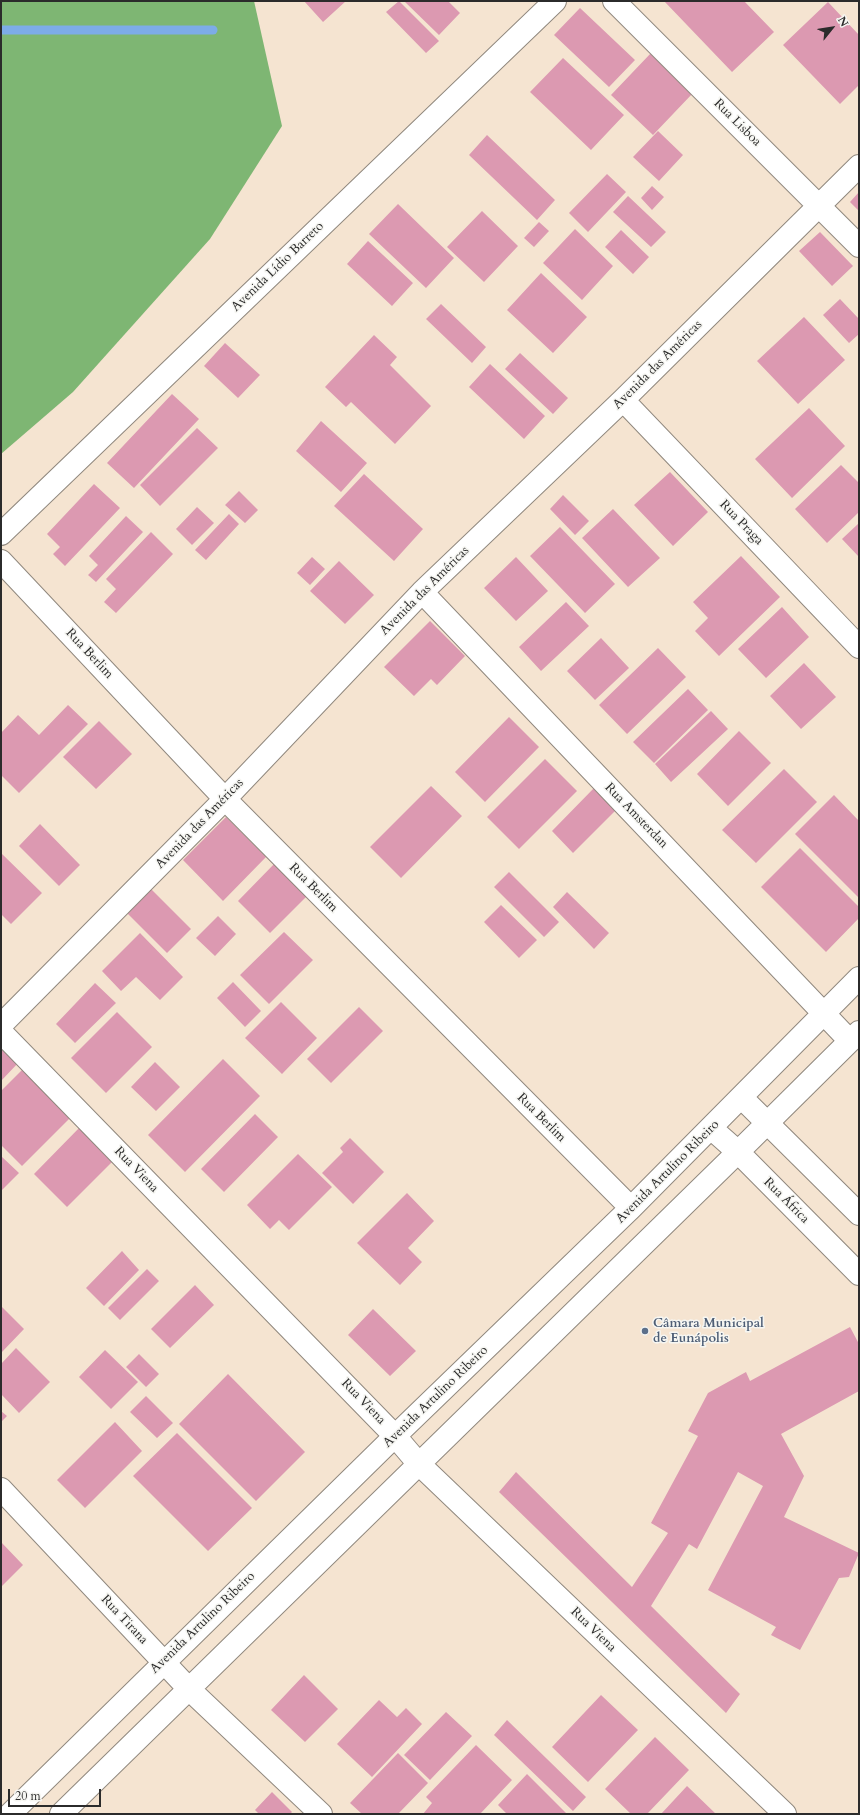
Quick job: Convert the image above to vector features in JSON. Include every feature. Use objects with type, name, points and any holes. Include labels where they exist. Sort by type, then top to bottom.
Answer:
[{"type":"street","name":"Avenida Lídio Barreto","points":[[1,534],[555,1]]},
{"type":"street","name":"Rua Lisboa","points":[[614,1],[859,246]]},
{"type":"street","name":"Avenida das Américas","points":[[1,1025],[225,799],[422,592],[623,400],[859,166]]},
{"type":"street","name":"Rua Praga","points":[[623,400],[859,647]]},
{"type":"street","name":"Rua Berlim","points":[[1,561],[225,799],[631,1208]]},
{"type":"street","name":"Rua Amsterdan","points":[[422,592],[825,1014],[854,1036]]},
{"type":"street","name":"Avenida Artulino Ribeiro","points":[[10,1814],[163,1662],[712,1129],[859,978]]},
{"type":"street","name":"Rua Viena","points":[[1,1032],[395,1436],[418,1463],[785,1814]]},
{"type":"street","points":[[61,1814],[418,1463],[767,1124],[854,1036]]},
{"type":"street","points":[[742,1098],[859,1214]]},
{"type":"street","name":"Rua África","points":[[712,1129],[738,1152],[859,1274]]},
{"type":"street","name":"Rua Tirana","points":[[1,1489],[189,1689],[321,1814]]},
{"type":"green space","points":[[1,1],[254,1],[282,126],[210,239],[73,392],[1,454]]},
{"type":"building","points":[[304,1],[346,1],[323,22]]},
{"type":"building","points":[[399,1],[439,41],[426,53],[386,12]]},
{"type":"building","points":[[404,1],[448,1],[460,13],[439,35]]},
{"type":"building","points":[[664,1],[744,1],[774,32],[732,72]]},
{"type":"building","points":[[828,2],[859,35],[859,85],[840,104],[783,45]]},
{"type":"building","points":[[580,8],[635,60],[609,87],[554,35]]},
{"type":"building","points":[[651,53],[693,93],[653,135],[611,95]]},
{"type":"building","points":[[563,58],[624,115],[591,150],[530,92]]},
{"type":"building","points":[[658,131],[683,155],[659,181],[633,157]]},
{"type":"building","points":[[487,135],[555,200],[537,220],[469,155]]},
{"type":"building","points":[[607,174],[626,192],[588,232],[569,213]]},
{"type":"building","points":[[652,186],[664,197],[652,210],[641,198]]},
{"type":"building","points":[[859,192],[859,211],[850,202]]},
{"type":"building","points":[[628,196],[666,232],[651,247],[613,212]]},
{"type":"building","points":[[398,204],[454,258],[426,288],[369,234]]},
{"type":"building","points":[[482,211],[518,246],[484,282],[447,247]]},
{"type":"building","points":[[539,222],[549,231],[534,247],[524,238]]},
{"type":"building","points":[[575,229],[613,266],[582,300],[543,263]]},
{"type":"building","points":[[621,230],[649,257],[633,274],[605,247]]},
{"type":"building","points":[[820,232],[853,266],[832,286],[799,251]]},
{"type":"building","points":[[368,241],[413,283],[392,306],[347,264]]},
{"type":"building","points":[[541,273],[587,317],[553,353],[507,310]]},
{"type":"building","points":[[840,299],[859,319],[859,334],[849,343],[823,315]]},
{"type":"building","points":[[441,304],[486,347],[472,363],[426,319]]},
{"type":"building","points":[[804,317],[845,360],[798,404],[757,361]]},
{"type":"building","points":[[374,335],[397,357],[390,365],[431,406],[395,444],[351,402],[346,407],[325,387]]},
{"type":"building","points":[[225,343],[260,375],[238,398],[204,366]]},
{"type":"building","points":[[520,353],[568,398],[553,414],[505,369]]},
{"type":"building","points":[[490,364],[545,416],[524,439],[469,387]]},
{"type":"building","points":[[172,394],[199,419],[134,488],[107,463]]},
{"type":"building","points":[[809,408],[845,446],[792,498],[755,459]]},
{"type":"building","points":[[321,421],[367,463],[341,492],[296,451]]},
{"type":"building","points":[[197,428],[218,448],[160,506],[140,485]]},
{"type":"building","points":[[841,465],[859,483],[859,512],[827,543],[795,509]]},
{"type":"building","points":[[670,472],[708,512],[673,546],[634,505]]},
{"type":"building","points":[[364,474],[423,529],[394,561],[334,506]]},
{"type":"building","points":[[94,484],[120,508],[65,566],[53,554],[60,547],[47,534]]},
{"type":"building","points":[[239,491],[258,510],[245,523],[225,505]]},
{"type":"building","points":[[563,495],[589,521],[575,535],[550,509]]},
{"type":"building","points":[[197,507],[214,523],[192,545],[176,529]]},
{"type":"building","points":[[613,509],[660,558],[628,587],[582,538]]},
{"type":"building","points":[[229,514],[239,524],[206,560],[195,550]]},
{"type":"building","points":[[126,516],[143,532],[96,582],[88,575],[98,565],[89,556]]},
{"type":"building","points":[[859,523],[859,557],[842,539]]},
{"type":"building","points":[[560,527],[615,584],[585,613],[530,556]]},
{"type":"building","points":[[151,532],[173,554],[116,613],[104,602],[116,589],[106,579]]},
{"type":"building","points":[[741,556],[780,597],[719,656],[695,631],[708,618],[693,602]]},
{"type":"building","points":[[312,557],[325,569],[310,585],[297,573]]},
{"type":"building","points":[[516,557],[548,591],[516,621],[484,588]]},
{"type":"building","points":[[339,561],[374,595],[345,624],[310,591]]},
{"type":"building","points":[[566,602],[589,626],[541,671],[519,647]]},
{"type":"building","points":[[782,607],[809,637],[766,678],[738,649]]},
{"type":"building","points":[[430,621],[465,656],[437,685],[431,679],[414,696],[384,667]]},
{"type":"building","points":[[601,638],[629,668],[595,700],[567,671]]},
{"type":"building","points":[[658,648],[686,677],[627,734],[599,705]]},
{"type":"building","points":[[804,663],[836,697],[801,729],[770,696]]},
{"type":"building","points":[[688,689],[708,710],[654,763],[633,742]]},
{"type":"building","points":[[68,705],[88,724],[19,793],[1,775],[1,733],[18,715],[39,735]]},
{"type":"building","points":[[711,711],[728,729],[671,782],[655,764]]},
{"type":"building","points":[[509,717],[539,747],[485,802],[455,772]]},
{"type":"building","points":[[99,721],[132,754],[96,789],[63,757]]},
{"type":"building","points":[[739,731],[771,763],[728,806],[697,774]]},
{"type":"building","points":[[545,759],[577,791],[519,849],[487,817]]},
{"type":"building","points":[[784,769],[817,802],[756,863],[722,830]]},
{"type":"building","points":[[431,786],[462,816],[401,878],[370,847]]},
{"type":"building","points":[[594,788],[616,810],[573,853],[552,831]]},
{"type":"building","points":[[834,795],[859,821],[859,898],[795,834]]},
{"type":"building","points":[[226,817],[266,857],[223,901],[183,860]]},
{"type":"building","points":[[40,824],[80,865],[59,886],[19,846]]},
{"type":"building","points":[[800,848],[859,907],[859,918],[826,952],[761,887]]},
{"type":"building","points":[[1,853],[42,893],[11,924],[1,914]]},
{"type":"building","points":[[276,862],[309,894],[270,933],[238,901]]},
{"type":"building","points":[[509,872],[559,922],[544,937],[494,887]]},
{"type":"building","points":[[151,889],[191,929],[167,953],[127,913]]},
{"type":"building","points":[[567,892],[609,933],[594,949],[553,907]]},
{"type":"building","points":[[501,905],[537,940],[519,958],[484,922]]},
{"type":"building","points":[[218,916],[236,934],[215,956],[196,938]]},
{"type":"building","points":[[284,932],[313,960],[269,1004],[240,975]]},
{"type":"building","points":[[140,933],[183,977],[160,1000],[136,977],[121,991],[102,971]]},
{"type":"building","points":[[233,982],[261,1011],[245,1027],[217,998]]},
{"type":"building","points":[[95,983],[116,1003],[75,1043],[56,1024]]},
{"type":"building","points":[[281,1002],[317,1038],[282,1074],[245,1038]]},
{"type":"building","points":[[359,1007],[383,1031],[331,1083],[307,1059]]},
{"type":"building","points":[[117,1012],[152,1047],[106,1093],[71,1058]]},
{"type":"building","points":[[1,1044],[19,1062],[1,1081]]},
{"type":"building","points":[[223,1059],[260,1096],[185,1172],[148,1135]]},
{"type":"building","points":[[155,1062],[180,1087],[156,1111],[131,1087]]},
{"type":"building","points":[[24,1068],[72,1116],[22,1166],[1,1145],[1,1091]]},
{"type":"building","points":[[255,1114],[278,1137],[224,1192],[201,1169]]},
{"type":"building","points":[[80,1127],[114,1160],[67,1207],[34,1174]]},
{"type":"building","points":[[350,1138],[384,1172],[353,1204],[322,1173],[343,1152],[340,1148]]},
{"type":"building","points":[[298,1154],[332,1187],[289,1230],[279,1220],[270,1229],[247,1205]]},
{"type":"building","points":[[1,1156],[19,1173],[1,1191]]},
{"type":"building","points":[[407,1193],[434,1221],[408,1248],[422,1262],[400,1285],[357,1243]]},
{"type":"building","points":[[122,1251],[139,1270],[104,1306],[86,1288]]},
{"type":"building","points":[[147,1269],[159,1281],[120,1320],[108,1308]]},
{"type":"building","points":[[195,1285],[214,1305],[170,1348],[151,1329]]},
{"type":"building","points":[[1,1306],[24,1329],[1,1353]]},
{"type":"building","points":[[373,1309],[416,1351],[390,1376],[348,1335]]},
{"type":"building","points":[[850,1327],[859,1344],[859,1391],[781,1434],[804,1476],[784,1517],[859,1553],[849,1577],[839,1578],[800,1650],[771,1635],[776,1627],[708,1590],[763,1486],[738,1472],[697,1549],[689,1544],[651,1606],[740,1694],[726,1713],[499,1492],[516,1472],[632,1587],[668,1533],[651,1523],[698,1436],[688,1431],[708,1393],[746,1372],[750,1381]]},
{"type":"building","points":[[16,1348],[50,1382],[19,1413],[1,1394],[1,1364]]},
{"type":"building","points":[[105,1350],[138,1382],[111,1409],[79,1377]]},
{"type":"building","points":[[139,1354],[159,1374],[146,1387],[126,1367]]},
{"type":"building","points":[[228,1374],[305,1452],[256,1501],[179,1424]]},
{"type":"building","points":[[146,1396],[173,1423],[157,1438],[130,1412]]},
{"type":"building","points":[[1,1411],[7,1416],[1,1422]]},
{"type":"building","points":[[115,1422],[142,1451],[85,1508],[57,1480]]},
{"type":"building","points":[[177,1433],[252,1508],[208,1551],[133,1476]]},
{"type":"building","points":[[1,1542],[23,1565],[1,1587]]},
{"type":"building","points":[[304,1675],[338,1709],[305,1742],[271,1710]]},
{"type":"building","points":[[601,1695],[638,1730],[588,1782],[552,1747]]},
{"type":"building","points":[[379,1700],[397,1717],[406,1708],[422,1724],[372,1777],[337,1744]]},
{"type":"building","points":[[446,1712],[472,1736],[430,1780],[404,1755]]},
{"type":"building","points":[[507,1720],[586,1797],[573,1811],[494,1735]]},
{"type":"building","points":[[655,1737],[689,1770],[647,1814],[631,1814],[605,1789]]},
{"type":"building","points":[[476,1745],[512,1780],[480,1814],[423,1814],[432,1803],[426,1797]]},
{"type":"building","points":[[398,1753],[428,1783],[398,1814],[362,1814],[350,1803]]},
{"type":"building","points":[[527,1774],[567,1814],[507,1814],[498,1805]]},
{"type":"building","points":[[687,1786],[716,1814],[661,1814]]},
{"type":"building","points":[[272,1792],[292,1812],[290,1814],[259,1814],[255,1810]]},
{"type":"waterway","points":[[1,30],[213,30]]},
{"type":"place","name":"Câmara Municipal de Eunápolis","points":[[645,1331]]}]
